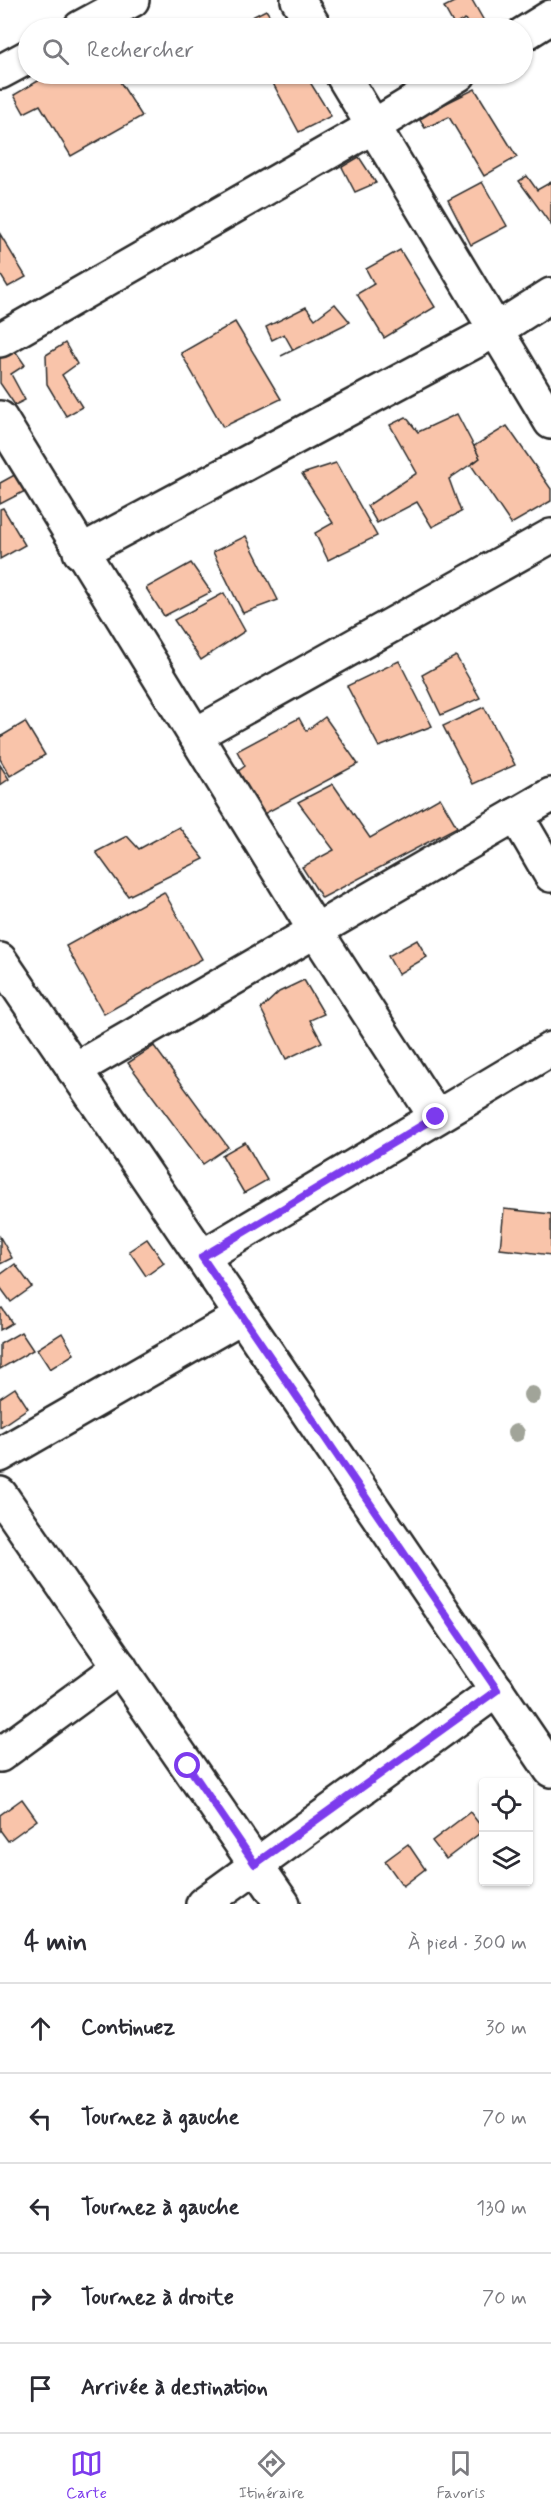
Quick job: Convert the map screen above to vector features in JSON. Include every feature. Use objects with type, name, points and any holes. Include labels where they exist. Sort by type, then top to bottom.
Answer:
[{"type":"street","points":[[99,18],[132,0]]},
{"type":"street","points":[[298,0],[309,18]]},
{"type":"street","points":[[533,28],[551,17]]},
{"type":"street","points":[[0,72],[18,62]]},
{"type":"street","points":[[348,84],[551,422]]},
{"type":"street","points":[[0,339],[374,126],[443,84]]},
{"type":"street","points":[[80,552],[495,330],[551,295]]},
{"type":"street","points":[[0,418],[80,552],[315,930],[436,1117]]},
{"type":"street","points":[[195,735],[551,536]]},
{"type":"street","points":[[74,1070],[551,795]]},
{"type":"street","points":[[516,815],[551,875]]},
{"type":"street","points":[[0,960],[551,1770]]},
{"type":"street","points":[[202,1257],[551,1050]]},
{"type":"street","points":[[0,1455],[242,1316]]},
{"type":"street","points":[[0,1494],[283,1904]]},
{"type":"street","points":[[0,1755],[120,1667]]},
{"type":"street","points":[[203,1904],[497,1690]]},
{"type":"building","points":[[458,0],[472,0],[482,18],[450,18],[444,7]]},
{"type":"building","points":[[266,10],[271,18],[253,18]]},
{"type":"building","points":[[33,84],[121,84],[142,116],[71,156],[40,105],[24,113],[14,95]]},
{"type":"building","points":[[273,84],[311,84],[331,116],[299,132]]},
{"type":"building","points":[[475,89],[517,157],[484,176],[449,117],[425,128],[418,117]]},
{"type":"building","points":[[359,157],[376,183],[355,192],[342,167]]},
{"type":"building","points":[[527,176],[537,190],[551,182],[551,225],[519,181]]},
{"type":"building","points":[[482,182],[507,226],[471,245],[448,200]]},
{"type":"building","points":[[0,234],[26,277],[8,287],[0,274]]},
{"type":"building","points":[[400,250],[435,307],[384,338],[357,294],[374,284],[366,269]]},
{"type":"building","points":[[335,304],[350,322],[281,356],[293,350],[284,334],[272,340],[266,327],[306,307],[315,319]]},
{"type":"building","points":[[235,322],[281,399],[223,427],[181,353]]},
{"type":"building","points":[[65,343],[77,364],[62,375],[82,407],[66,416],[47,384],[46,355]]},
{"type":"building","points":[[6,346],[16,352],[25,365],[11,374],[25,400],[15,405],[0,383],[0,351]]},
{"type":"building","points":[[457,414],[480,458],[449,479],[461,512],[432,527],[417,502],[377,523],[367,506],[417,473],[390,425],[406,417],[418,432]]},
{"type":"building","points":[[507,426],[551,489],[551,501],[511,524],[471,465],[480,458],[474,446]]},
{"type":"building","points":[[336,463],[377,536],[328,560],[315,533],[333,523],[302,474]]},
{"type":"building","points":[[20,472],[31,488],[0,504],[0,483]]},
{"type":"building","points":[[3,508],[25,545],[0,559],[0,509]]},
{"type":"building","points":[[246,536],[278,600],[243,613],[213,552]]},
{"type":"building","points":[[191,563],[211,592],[164,616],[146,588]]},
{"type":"building","points":[[224,593],[245,631],[201,660],[174,620]]},
{"type":"building","points":[[456,656],[480,698],[441,715],[422,675]]},
{"type":"building","points":[[399,661],[432,726],[379,747],[347,686]]},
{"type":"building","points":[[484,707],[515,765],[473,784],[443,726]]},
{"type":"building","points":[[325,717],[358,764],[260,816],[237,772],[245,766],[237,751],[299,718],[306,731]]},
{"type":"building","points":[[25,722],[45,755],[10,776],[0,759],[0,737]]},
{"type":"building","points":[[0,765],[9,779],[0,785]]},
{"type":"building","points":[[333,784],[370,838],[440,798],[457,827],[322,898],[302,867],[334,850],[298,802]]},
{"type":"building","points":[[179,827],[204,859],[128,896],[96,852],[127,836],[139,849]]},
{"type":"building","points":[[164,892],[202,959],[104,1014],[66,946]]},
{"type":"building","points":[[417,940],[427,957],[398,974],[388,956]]},
{"type":"building","points":[[304,980],[324,1014],[310,1020],[322,1042],[286,1059],[261,1009],[279,992]]},
{"type":"building","points":[[154,1046],[228,1147],[203,1164],[128,1063]]},
{"type":"building","points":[[245,1142],[267,1180],[244,1193],[222,1155]]},
{"type":"building","points":[[504,1209],[551,1214],[551,1255],[500,1249]]},
{"type":"building","points":[[0,1237],[12,1258],[0,1264]]},
{"type":"building","points":[[147,1239],[164,1263],[146,1276],[129,1251]]},
{"type":"building","points":[[15,1264],[32,1287],[11,1302],[0,1287],[0,1275]]},
{"type":"building","points":[[2,1308],[12,1323],[0,1330],[0,1309]]},
{"type":"building","points":[[21,1332],[33,1350],[0,1369],[0,1344]]},
{"type":"building","points":[[62,1333],[74,1354],[50,1369],[37,1349]]},
{"type":"building","points":[[15,1388],[28,1408],[0,1427],[0,1398]]},
{"type":"building","points":[[22,1799],[37,1820],[8,1841],[0,1830],[0,1815]]},
{"type":"building","points":[[470,1812],[479,1824],[479,1834],[446,1859],[432,1841]]},
{"type":"building","points":[[408,1844],[425,1869],[403,1886],[385,1861]]},
{"type":"route","points":[[188,1766],[255,1864],[497,1690],[202,1257],[436,1117]]}]
